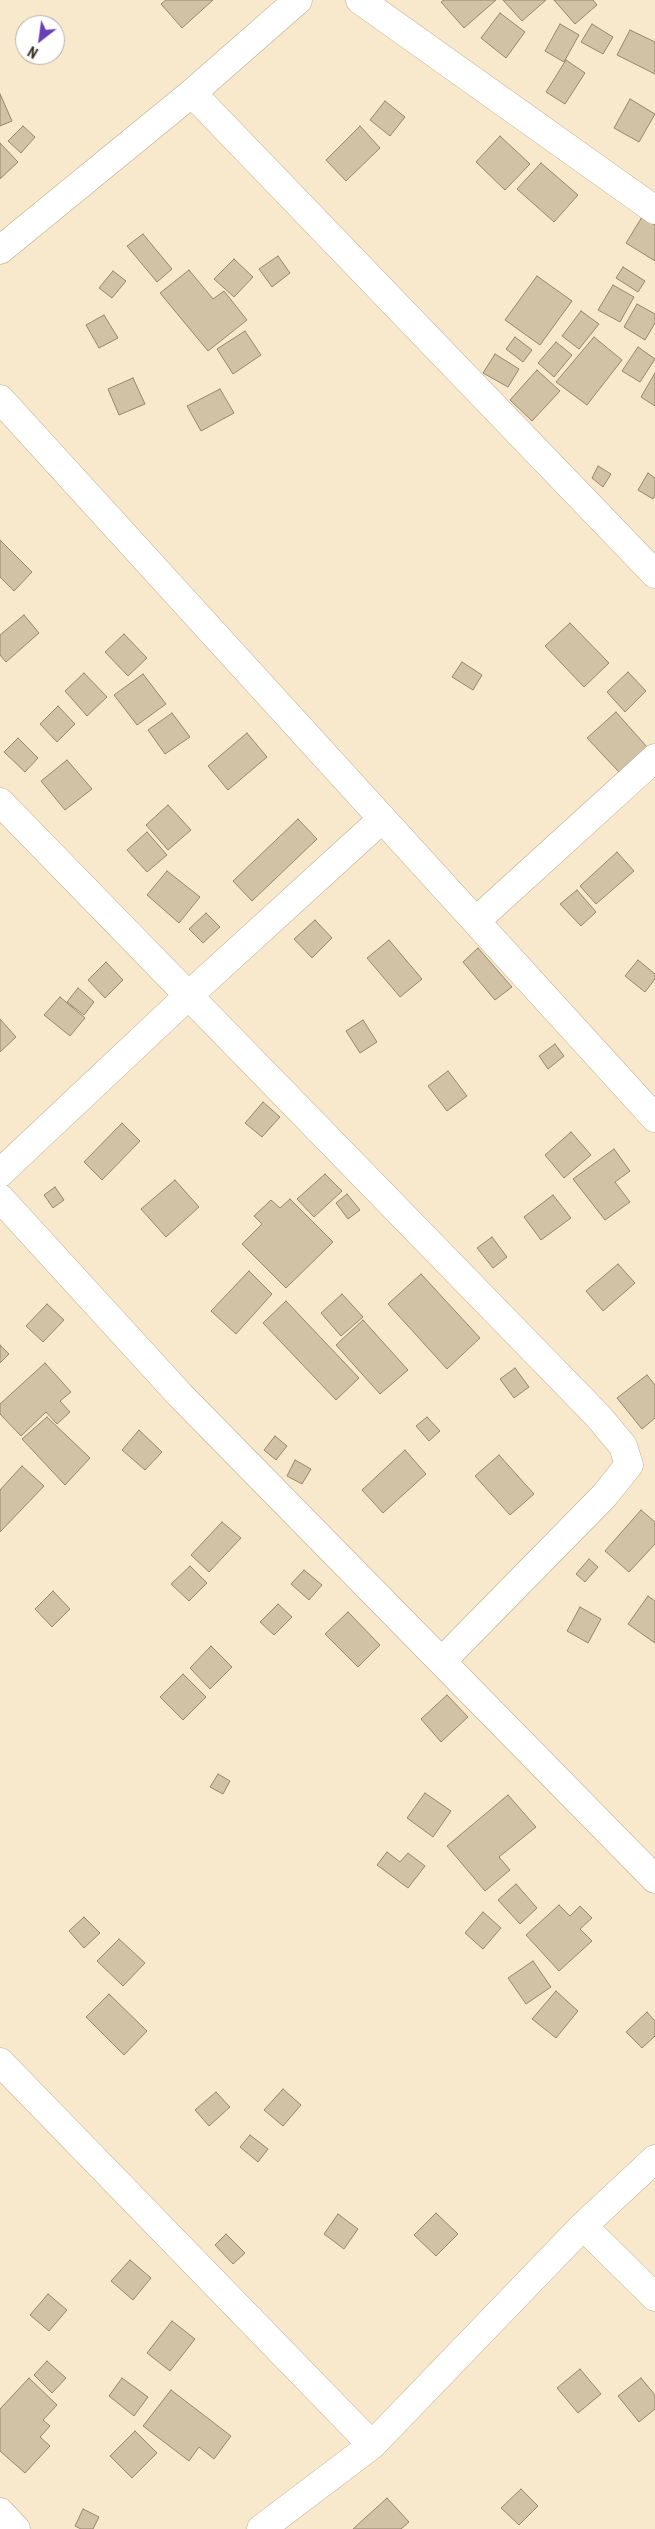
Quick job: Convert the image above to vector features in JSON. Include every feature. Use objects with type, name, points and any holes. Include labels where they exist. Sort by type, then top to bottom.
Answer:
[{"type":"street","points":[[0,250],[192,93],[298,0]]},
{"type":"street","points":[[360,0],[655,210]]},
{"type":"street","points":[[192,93],[655,574]]},
{"type":"street","points":[[0,399],[382,819],[477,920],[655,1118]]},
{"type":"street","points":[[477,920],[655,758]]},
{"type":"street","points":[[0,802],[598,1416],[623,1446],[629,1464],[604,1496],[442,1662]]},
{"type":"street","points":[[0,1173],[188,996],[382,819]]},
{"type":"street","points":[[0,1198],[180,1395],[655,1879]]},
{"type":"street","points":[[0,2062],[372,2445]]},
{"type":"street","points":[[261,2529],[372,2445],[583,2226],[655,2159]]},
{"type":"street","points":[[583,2226],[655,2297]]},
{"type":"street","points":[[0,2512],[16,2529]]},
{"type":"building","points":[[166,0],[213,0],[182,28],[161,4]]},
{"type":"building","points":[[444,0],[496,0],[464,28],[441,2]]},
{"type":"building","points":[[503,0],[546,0],[522,21]]},
{"type":"building","points":[[554,0],[593,0],[597,5],[575,24]]},
{"type":"building","points":[[500,13],[525,32],[506,58],[481,38]]},
{"type":"building","points":[[560,24],[579,35],[564,62],[545,51]]},
{"type":"building","points":[[592,24],[613,37],[603,54],[581,42]]},
{"type":"building","points":[[630,30],[655,42],[655,74],[617,55]]},
{"type":"building","points":[[566,60],[585,73],[565,104],[546,92]]},
{"type":"building","points":[[0,94],[12,121],[0,126]]},
{"type":"building","points":[[630,99],[655,114],[639,142],[614,128]]},
{"type":"building","points":[[385,101],[405,117],[390,136],[370,120]]},
{"type":"building","points":[[23,126],[35,137],[21,153],[8,141]]},
{"type":"building","points":[[360,126],[380,148],[346,181],[326,160]]},
{"type":"building","points":[[500,136],[530,164],[505,190],[476,162]]},
{"type":"building","points":[[0,143],[18,162],[0,179]]},
{"type":"building","points":[[541,163],[578,195],[554,222],[517,189]]},
{"type":"building","points":[[642,217],[655,225],[655,261],[626,243]]},
{"type":"building","points":[[143,234],[172,269],[157,282],[127,246]]},
{"type":"building","points":[[278,256],[290,273],[272,287],[259,269]]},
{"type":"building","points":[[234,259],[253,277],[234,297],[214,279]]},
{"type":"building","points":[[623,267],[645,281],[638,292],[616,278]]},
{"type":"building","points":[[189,270],[213,299],[224,291],[247,320],[208,351],[160,293]]},
{"type":"building","points":[[113,271],[126,281],[112,298],[99,288]]},
{"type":"building","points":[[537,276],[572,301],[540,345],[505,320]]},
{"type":"building","points":[[613,285],[634,297],[620,322],[598,310]]},
{"type":"building","points":[[637,304],[655,314],[655,323],[645,340],[624,327]]},
{"type":"building","points":[[581,311],[599,324],[579,349],[562,336]]},
{"type":"building","points":[[104,315],[118,338],[99,348],[86,325]]},
{"type":"building","points":[[245,331],[261,355],[233,374],[217,349]]},
{"type":"building","points":[[515,337],[532,350],[523,362],[506,349]]},
{"type":"building","points":[[594,337],[622,360],[587,405],[556,382]]},
{"type":"building","points":[[556,342],[572,355],[554,377],[538,363]]},
{"type":"building","points":[[638,347],[655,359],[640,382],[622,371]]},
{"type":"building","points":[[495,354],[519,369],[508,387],[483,373]]},
{"type":"building","points":[[537,370],[560,391],[532,421],[510,400]]},
{"type":"building","points":[[655,373],[655,406],[641,397]]},
{"type":"building","points":[[133,378],[145,404],[119,415],[108,389]]},
{"type":"building","points":[[220,389],[234,413],[201,431],[187,406]]},
{"type":"building","points":[[598,466],[611,474],[603,487],[592,478]]},
{"type":"building","points":[[648,473],[655,478],[655,495],[653,499],[638,490]]},
{"type":"building","points":[[0,540],[32,572],[14,591],[0,577]]},
{"type":"building","points":[[24,615],[39,633],[6,662],[0,655],[0,635]]},
{"type":"building","points":[[570,623],[609,663],[584,687],[545,646]]},
{"type":"building","points":[[124,634],[147,658],[128,676],[105,652]]},
{"type":"building","points":[[462,662],[482,675],[473,690],[452,677]]},
{"type":"building","points":[[628,672],[646,691],[625,712],[607,692]]},
{"type":"building","points":[[84,673],[107,697],[87,716],[65,691]]},
{"type":"building","points":[[143,674],[166,704],[137,725],[114,695]]},
{"type":"building","points":[[58,706],[75,724],[57,742],[40,724]]},
{"type":"building","points":[[616,712],[647,747],[619,772],[587,738]]},
{"type":"building","points":[[172,713],[190,737],[165,754],[148,730]]},
{"type":"building","points":[[247,733],[267,757],[228,790],[208,766]]},
{"type":"building","points":[[18,738],[38,758],[25,772],[4,752]]},
{"type":"building","points":[[67,760],[92,789],[65,810],[41,781]]},
{"type":"building","points":[[168,805],[191,830],[168,850],[146,825]]},
{"type":"building","points":[[298,819],[317,839],[252,901],[233,881]]},
{"type":"building","points":[[147,832],[167,855],[147,872],[127,850]]},
{"type":"building","points":[[617,852],[634,871],[596,904],[580,886]]},
{"type":"building","points":[[167,871],[200,897],[179,923],[147,895]]},
{"type":"building","points":[[577,890],[596,912],[581,926],[560,904]]},
{"type":"building","points":[[206,913],[220,927],[203,943],[189,929]]},
{"type":"building","points":[[315,920],[332,938],[312,958],[294,939]]},
{"type":"building","points":[[389,940],[422,979],[400,997],[367,958]]},
{"type":"building","points":[[478,948],[512,987],[495,1000],[463,962]]},
{"type":"building","points":[[638,960],[655,974],[655,979],[645,992],[625,976]]},
{"type":"building","points":[[106,962],[123,980],[105,998],[88,980]]},
{"type":"building","points":[[78,988],[94,1002],[84,1015],[67,1002]]},
{"type":"building","points":[[60,997],[85,1018],[70,1036],[44,1015]]},
{"type":"building","points":[[0,1019],[16,1037],[0,1052]]},
{"type":"building","points":[[363,1020],[377,1042],[360,1053],[346,1031]]},
{"type":"building","points":[[555,1044],[564,1056],[548,1069],[539,1056]]},
{"type":"building","points":[[448,1071],[467,1096],[447,1111],[428,1086]]},
{"type":"building","points":[[263,1102],[280,1117],[262,1137],[245,1123]]},
{"type":"building","points":[[122,1123],[140,1141],[102,1180],[84,1162]]},
{"type":"building","points":[[571,1132],[591,1155],[564,1178],[545,1155]]},
{"type":"building","points":[[614,1149],[630,1171],[615,1182],[630,1202],[605,1220],[573,1179]]},
{"type":"building","points":[[325,1174],[342,1191],[314,1217],[297,1199]]},
{"type":"building","points":[[175,1180],[199,1207],[166,1237],[141,1209]]},
{"type":"building","points":[[55,1187],[64,1200],[53,1208],[44,1195]]},
{"type":"building","points":[[347,1194],[360,1210],[348,1219],[336,1203]]},
{"type":"building","points":[[553,1195],[571,1218],[541,1240],[524,1217]]},
{"type":"building","points":[[290,1199],[333,1242],[286,1288],[242,1244],[262,1224],[254,1216],[271,1200],[280,1208]]},
{"type":"building","points":[[492,1237],[507,1257],[493,1268],[477,1248]]},
{"type":"building","points":[[618,1264],[635,1283],[603,1311],[586,1291]]},
{"type":"building","points":[[249,1271],[272,1294],[236,1334],[211,1311]]},
{"type":"building","points":[[421,1274],[480,1338],[447,1369],[388,1304]]},
{"type":"building","points":[[342,1294],[363,1317],[341,1336],[321,1313]]},
{"type":"building","points":[[286,1301],[359,1378],[336,1400],[263,1323]]},
{"type":"building","points":[[47,1304],[64,1320],[43,1342],[26,1326]]},
{"type":"building","points":[[363,1320],[408,1370],[380,1394],[336,1345]]},
{"type":"building","points":[[0,1345],[9,1354],[0,1363]]},
{"type":"building","points":[[45,1363],[71,1392],[60,1401],[70,1412],[57,1424],[46,1412],[21,1436],[0,1414],[0,1404]]},
{"type":"building","points":[[515,1368],[529,1387],[514,1398],[500,1379]]},
{"type":"building","points":[[647,1375],[655,1385],[655,1418],[642,1429],[617,1398]]},
{"type":"building","points":[[47,1417],[90,1458],[65,1485],[22,1439]]},
{"type":"building","points":[[427,1417],[440,1431],[429,1441],[416,1426]]},
{"type":"building","points":[[139,1430],[162,1452],[145,1470],[122,1450]]},
{"type":"building","points":[[275,1436],[287,1446],[276,1460],[264,1450]]},
{"type":"building","points":[[405,1450],[426,1474],[383,1513],[362,1490]]},
{"type":"building","points":[[499,1455],[534,1494],[510,1515],[475,1476]]},
{"type":"building","points":[[295,1460],[311,1469],[302,1484],[287,1476]]},
{"type":"building","points":[[22,1466],[44,1486],[0,1532],[0,1490]]},
{"type":"building","points":[[641,1510],[655,1522],[655,1544],[629,1572],[605,1551]]},
{"type":"building","points":[[222,1522],[241,1538],[209,1572],[191,1555]]},
{"type":"building","points":[[589,1559],[598,1567],[585,1582],[576,1574]]},
{"type":"building","points":[[190,1566],[207,1583],[189,1601],[171,1584]]},
{"type":"building","points":[[304,1570],[322,1585],[309,1600],[291,1584]]},
{"type":"building","points":[[53,1591],[70,1609],[52,1627],[35,1609]]},
{"type":"building","points":[[648,1596],[655,1601],[655,1643],[628,1624]]},
{"type":"building","points":[[278,1604],[292,1617],[274,1635],[260,1622]]},
{"type":"building","points":[[580,1607],[601,1619],[588,1643],[567,1631]]},
{"type":"building","points":[[348,1612],[380,1645],[358,1667],[325,1634]]},
{"type":"building","points":[[211,1646],[232,1667],[210,1689],[190,1668]]},
{"type":"building","points":[[183,1674],[206,1697],[183,1720],[160,1697]]},
{"type":"building","points":[[447,1695],[468,1717],[441,1742],[421,1719]]},
{"type":"building","points":[[218,1774],[230,1781],[223,1794],[210,1787]]},
{"type":"building","points":[[425,1793],[451,1811],[433,1837],[407,1818]]},
{"type":"building","points":[[508,1795],[536,1827],[499,1857],[510,1870],[485,1891],[447,1846]]},
{"type":"building","points":[[387,1852],[400,1862],[408,1853],[425,1866],[408,1888],[377,1865]]},
{"type":"building","points":[[516,1884],[537,1908],[520,1924],[498,1900]]},
{"type":"building","points":[[559,1905],[570,1916],[580,1906],[592,1918],[580,1929],[592,1941],[559,1971],[526,1935]]},
{"type":"building","points":[[483,1912],[501,1928],[483,1949],[465,1933]]},
{"type":"building","points":[[84,1917],[100,1933],[84,1948],[69,1931]]},
{"type":"building","points":[[119,1939],[145,1963],[123,1986],[97,1961]]},
{"type":"building","points":[[533,1961],[551,1987],[526,2004],[508,1978]]},
{"type":"building","points":[[556,1991],[578,2011],[556,2038],[532,2019]]},
{"type":"building","points":[[109,1994],[147,2031],[124,2055],[86,2017]]},
{"type":"building","points":[[647,2012],[655,2021],[655,2036],[642,2048],[626,2032]]},
{"type":"building","points":[[283,2089],[301,2105],[283,2126],[264,2110]]},
{"type":"building","points":[[216,2092],[230,2107],[209,2126],[195,2110]]},
{"type":"building","points":[[250,2135],[268,2149],[258,2162],[240,2147]]},
{"type":"building","points":[[436,2213],[458,2234],[436,2256],[414,2235]]},
{"type":"building","points":[[338,2214],[358,2229],[344,2249],[324,2234]]},
{"type":"building","points":[[226,2234],[245,2253],[233,2264],[215,2245]]},
{"type":"building","points":[[130,2260],[151,2278],[133,2300],[111,2281]]},
{"type":"building","points":[[48,2294],[67,2310],[49,2331],[30,2315]]},
{"type":"building","points":[[172,2321],[195,2339],[170,2371],[147,2353]]},
{"type":"building","points":[[47,2361],[66,2378],[52,2393],[34,2375]]},
{"type":"building","points":[[580,2369],[601,2394],[578,2413],[557,2388]]},
{"type":"building","points":[[29,2378],[57,2405],[43,2420],[50,2426],[40,2437],[50,2446],[25,2473],[0,2451],[0,2409]]},
{"type":"building","points":[[122,2378],[148,2397],[134,2416],[109,2396]]},
{"type":"building","points":[[641,2378],[655,2395],[655,2409],[639,2422],[618,2396]]},
{"type":"building","points":[[171,2390],[231,2436],[214,2459],[199,2447],[189,2461],[143,2426]]},
{"type":"building","points":[[135,2431],[157,2453],[132,2478],[110,2456]]},
{"type":"building","points":[[521,2489],[538,2506],[519,2525],[501,2508]]},
{"type":"building","points":[[387,2498],[409,2522],[401,2529],[353,2529]]},
{"type":"building","points":[[83,2509],[99,2517],[93,2529],[81,2529],[75,2526]]}]
